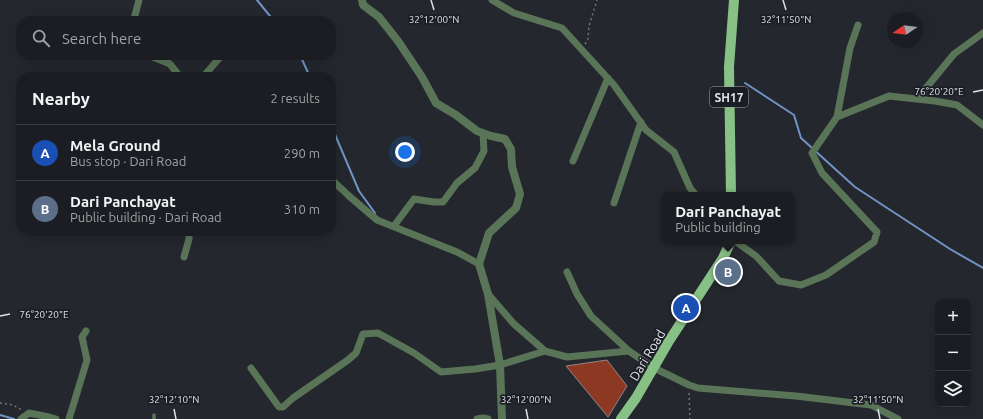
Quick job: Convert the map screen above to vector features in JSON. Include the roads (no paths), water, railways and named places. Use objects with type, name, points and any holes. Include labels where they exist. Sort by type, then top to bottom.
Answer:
[{"type":"main road","name":"SH17","points":[[731,192],[729,67],[734,0]]},
{"type":"main road","name":"Dari Road","points":[[620,419],[636,398],[669,341],[723,258],[730,244]]},
{"type":"street","points":[[135,16],[139,0]]},
{"type":"street","points":[[362,0],[363,6],[379,17],[398,41],[422,77],[436,103],[456,115],[477,131],[505,139],[511,149],[512,168],[520,194],[516,208],[489,233],[480,264],[488,294],[500,365],[502,419]]},
{"type":"street","points":[[492,0],[514,13],[562,28],[614,85],[646,130],[674,152],[690,188],[693,192]]},
{"type":"street","points":[[739,244],[756,256],[779,281],[801,284],[826,275],[874,242],[877,232],[822,173],[812,153],[837,117],[850,48],[858,25]]},
{"type":"street","points":[[917,99],[954,54],[983,33]]},
{"type":"street","points":[[160,60],[170,64],[176,72]]},
{"type":"street","points":[[207,72],[218,60]]},
{"type":"street","points":[[573,161],[608,78]]},
{"type":"street","points":[[837,117],[889,96],[957,105],[983,125]]},
{"type":"street","points":[[614,203],[641,122]]},
{"type":"street","points":[[394,226],[414,199],[443,202],[457,183],[475,168],[484,151],[483,133]]},
{"type":"street","points":[[336,184],[376,220],[457,252],[480,264]]},
{"type":"street","points":[[184,257],[189,236]]},
{"type":"street","points":[[567,272],[577,294],[591,316],[629,351],[654,368],[689,385],[698,388],[796,396],[871,405],[898,419]]},
{"type":"street","points":[[488,294],[514,324],[545,351],[567,357],[629,351]]},
{"type":"street","points":[[69,419],[87,360],[82,337],[86,331]]},
{"type":"street","points":[[251,368],[279,407],[283,407],[293,398],[356,353],[363,334],[378,333],[414,353],[441,372],[500,365],[545,351]]},
{"type":"street","points":[[21,419],[29,413],[56,419]]},
{"type":"street","points":[[477,419],[488,419]]},
{"type":"waterway","points":[[257,0],[270,16]]},
{"type":"waterway","points":[[302,60],[308,72]]},
{"type":"waterway","points":[[745,83],[794,115],[801,138],[855,187],[950,249],[983,268]]},
{"type":"waterway","points":[[336,137],[359,191],[375,213]]},
{"type":"waterway","points":[[0,415],[14,419]]},
{"type":"place","name":"Dari Panchayat","points":[[728,272]]},
{"type":"place","name":"Mela Ground","points":[[686,308]]}]
